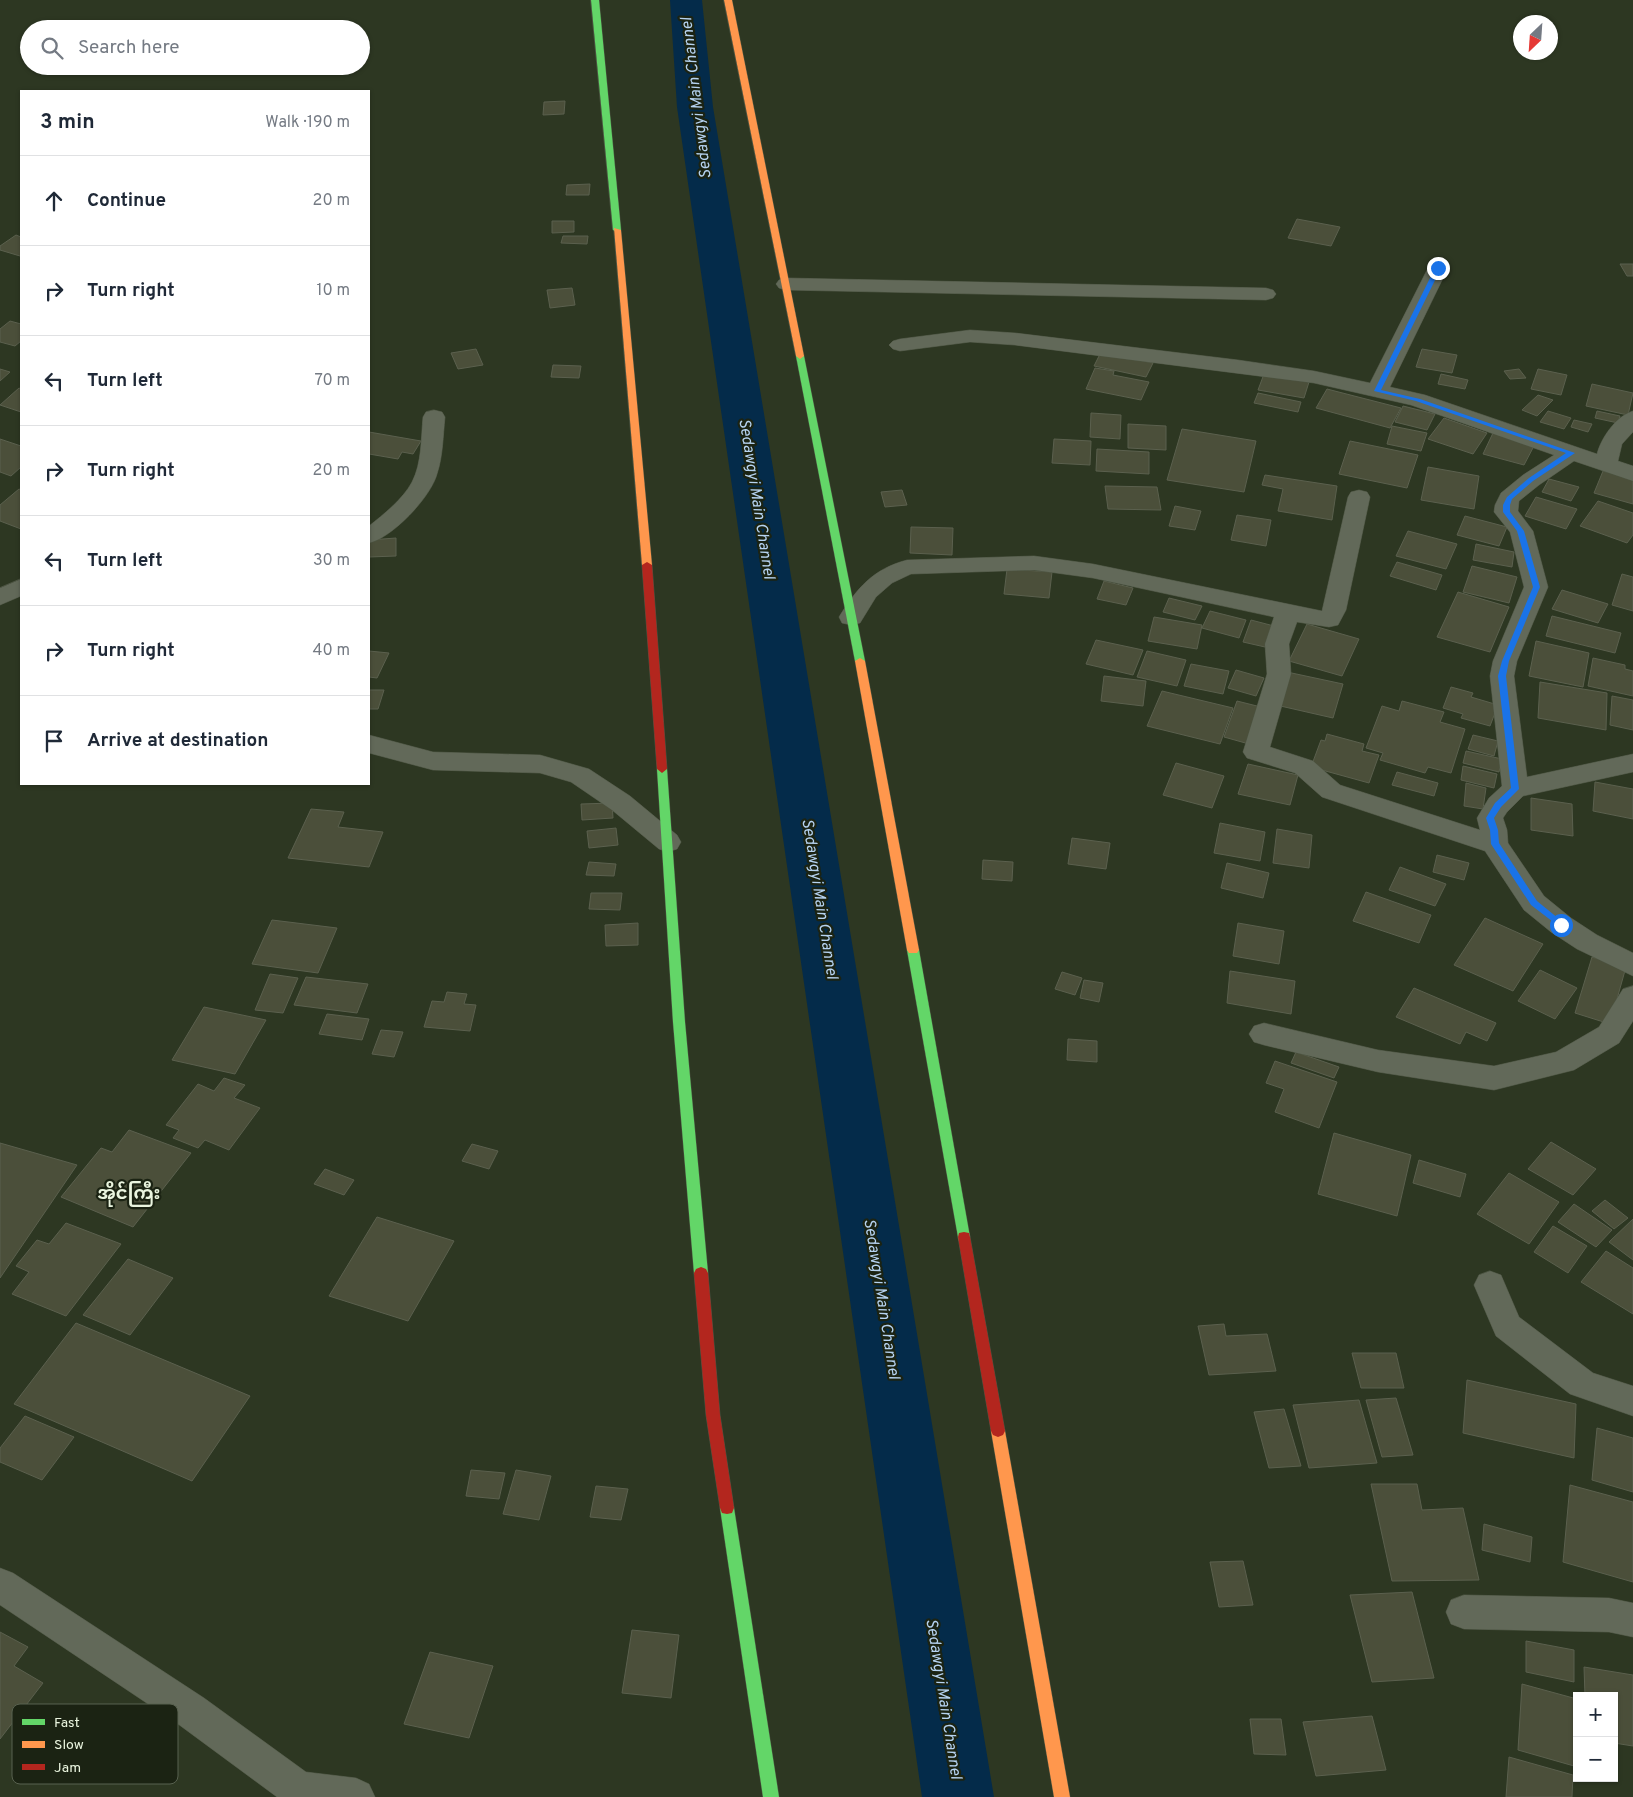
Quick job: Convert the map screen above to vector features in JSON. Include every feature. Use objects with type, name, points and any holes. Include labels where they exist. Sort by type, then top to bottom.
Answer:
[{"type":"street","points":[[595,0],[639,458],[668,842],[680,1031],[713,1415],[771,1797]]},
{"type":"street","points":[[728,0],[786,284],[880,766],[1062,1797]]},
{"type":"street","points":[[1377,391],[1438,268]]},
{"type":"street","points":[[786,284],[1266,294]]},
{"type":"street","points":[[900,345],[970,336],[1015,339],[1257,368],[1314,377],[1418,400],[1633,474]]},
{"type":"street","points":[[370,536],[376,533],[407,503],[426,477],[434,417]]},
{"type":"street","points":[[1606,465],[1611,443],[1633,418]]},
{"type":"street","points":[[1515,789],[1502,676],[1505,661],[1536,587],[1521,531],[1506,512],[1506,505],[1509,498],[1531,480],[1572,453]]},
{"type":"street","points":[[851,617],[868,592],[884,578],[907,567],[1034,563],[1094,571],[1329,619],[1334,610],[1359,497]]},
{"type":"street","points":[[0,597],[20,587]]},
{"type":"street","points":[[0,597],[20,607]]},
{"type":"street","points":[[1288,612],[1277,644],[1279,674],[1256,752],[1304,767],[1331,791],[1495,844]]},
{"type":"street","points":[[370,744],[432,761],[540,764],[580,775],[621,803],[668,842]]},
{"type":"street","points":[[1633,762],[1515,789],[1498,805],[1490,818],[1494,830],[1495,844],[1534,903],[1561,925],[1587,942],[1633,964]]},
{"type":"street","points":[[1264,1034],[1378,1061],[1494,1078],[1564,1062],[1609,1035],[1633,997]]},
{"type":"street","points":[[1490,1285],[1507,1326],[1582,1384],[1633,1401]]},
{"type":"street","points":[[0,1585],[191,1711],[298,1793],[356,1797]]},
{"type":"street","points":[[1464,1612],[1609,1615],[1633,1620]]},
{"type":"building","points":[[565,101],[564,114],[543,115],[544,102]]},
{"type":"building","points":[[590,184],[589,195],[566,195],[567,185]]},
{"type":"building","points":[[1297,219],[1340,227],[1331,246],[1288,238]]},
{"type":"building","points":[[552,221],[574,221],[574,232],[552,233]]},
{"type":"building","points":[[16,235],[20,237],[20,256],[0,250],[0,246]]},
{"type":"building","points":[[563,236],[588,236],[587,244],[561,243]]},
{"type":"building","points":[[1620,264],[1633,264],[1633,276],[1627,276]]},
{"type":"building","points":[[572,288],[575,305],[550,308],[547,290]]},
{"type":"building","points":[[10,321],[20,324],[20,342],[15,346],[0,342],[0,329]]},
{"type":"building","points":[[476,349],[483,365],[458,369],[451,353]]},
{"type":"building","points":[[1422,349],[1457,355],[1452,373],[1416,367]]},
{"type":"building","points":[[1101,352],[1153,363],[1146,377],[1094,366]]},
{"type":"building","points":[[553,365],[581,366],[579,378],[551,377]]},
{"type":"building","points":[[1095,368],[1114,371],[1113,375],[1149,382],[1141,400],[1086,389]]},
{"type":"building","points":[[0,369],[10,372],[0,381]]},
{"type":"building","points":[[1519,369],[1526,378],[1510,379],[1504,371]]},
{"type":"building","points":[[1538,369],[1567,375],[1561,395],[1531,389]]},
{"type":"building","points":[[1264,374],[1309,382],[1304,398],[1258,390]]},
{"type":"building","points":[[1441,374],[1468,380],[1465,389],[1438,384]]},
{"type":"building","points":[[1592,384],[1633,393],[1628,415],[1586,406]]},
{"type":"building","points":[[19,388],[20,388],[20,412],[0,405]]},
{"type":"building","points":[[1327,389],[1401,408],[1390,428],[1316,408]]},
{"type":"building","points":[[1258,393],[1301,402],[1298,412],[1254,403]]},
{"type":"building","points":[[1538,395],[1553,400],[1537,416],[1522,410]]},
{"type":"building","points":[[1403,406],[1435,414],[1427,430],[1395,422]]},
{"type":"building","points":[[1548,411],[1571,418],[1564,429],[1540,422]]},
{"type":"building","points":[[1597,411],[1620,416],[1618,423],[1595,418]]},
{"type":"building","points":[[1091,413],[1121,415],[1120,439],[1090,437]]},
{"type":"building","points":[[1444,418],[1487,433],[1473,454],[1428,439]]},
{"type":"building","points":[[1574,420],[1592,424],[1588,432],[1571,427]]},
{"type":"building","points":[[1128,424],[1166,426],[1166,450],[1128,448]]},
{"type":"building","points":[[1392,426],[1427,433],[1421,451],[1387,444]]},
{"type":"building","points":[[1182,429],[1256,441],[1244,492],[1167,480]]},
{"type":"building","points":[[370,432],[421,441],[413,454],[402,452],[398,459],[370,454]]},
{"type":"building","points":[[1493,433],[1535,444],[1524,465],[1483,454]]},
{"type":"building","points":[[0,439],[20,446],[20,468],[11,476],[0,472]]},
{"type":"building","points":[[1054,439],[1091,441],[1090,465],[1052,463]]},
{"type":"building","points":[[1350,441],[1418,455],[1407,488],[1339,474]]},
{"type":"building","points":[[1097,449],[1149,452],[1149,474],[1096,471]]},
{"type":"building","points":[[1428,467],[1479,476],[1474,509],[1421,500]]},
{"type":"building","points":[[1603,471],[1633,479],[1633,504],[1594,493]]},
{"type":"building","points":[[1265,475],[1337,486],[1332,520],[1278,511],[1283,489],[1262,485]]},
{"type":"building","points":[[1549,479],[1579,487],[1571,501],[1542,492]]},
{"type":"building","points":[[1105,486],[1157,487],[1161,510],[1108,509]]},
{"type":"building","points":[[20,490],[20,529],[0,521],[0,505]]},
{"type":"building","points":[[902,490],[907,505],[885,507],[881,492]]},
{"type":"building","points":[[1536,497],[1577,509],[1566,529],[1525,516]]},
{"type":"building","points":[[1598,501],[1633,513],[1633,535],[1627,543],[1580,526]]},
{"type":"building","points":[[1175,506],[1201,511],[1195,530],[1169,526]]},
{"type":"building","points":[[1237,515],[1271,520],[1266,546],[1231,540]]},
{"type":"building","points":[[1465,516],[1507,527],[1499,546],[1457,535]]},
{"type":"building","points":[[911,527],[953,528],[952,555],[910,553]]},
{"type":"building","points":[[1408,531],[1457,544],[1446,569],[1396,556]]},
{"type":"building","points":[[396,538],[396,556],[370,557],[370,540]]},
{"type":"building","points":[[1476,544],[1514,552],[1512,567],[1473,560]]},
{"type":"building","points":[[1397,562],[1442,575],[1436,590],[1390,576]]},
{"type":"building","points":[[1472,566],[1517,577],[1509,603],[1463,592]]},
{"type":"building","points":[[1007,569],[1052,572],[1049,598],[1004,594]]},
{"type":"building","points":[[1622,574],[1633,577],[1633,611],[1612,605]]},
{"type":"building","points":[[1104,581],[1133,588],[1126,605],[1097,599]]},
{"type":"building","points":[[1562,590],[1608,604],[1598,623],[1552,609]]},
{"type":"building","points":[[1458,592],[1509,607],[1490,652],[1437,637]]},
{"type":"building","points":[[1169,598],[1202,606],[1195,620],[1163,612]]},
{"type":"building","points":[[1210,611],[1246,620],[1239,638],[1202,628]]},
{"type":"building","points":[[1552,616],[1621,633],[1615,653],[1546,636]]},
{"type":"building","points":[[1154,617],[1202,625],[1197,649],[1148,641]]},
{"type":"building","points":[[1251,620],[1274,626],[1265,647],[1243,642]]},
{"type":"building","points":[[1307,624],[1359,639],[1342,676],[1289,661]]},
{"type":"building","points":[[1096,640],[1143,650],[1133,675],[1086,664]]},
{"type":"building","points":[[1536,641],[1589,653],[1583,687],[1529,676]]},
{"type":"building","points":[[370,651],[389,653],[377,678],[370,677]]},
{"type":"building","points":[[1147,651],[1186,660],[1177,686],[1137,677]]},
{"type":"building","points":[[1593,658],[1625,665],[1625,669],[1633,671],[1633,696],[1588,686]]},
{"type":"building","points":[[1191,664],[1229,671],[1223,694],[1184,686]]},
{"type":"building","points":[[1236,670],[1264,678],[1256,696],[1228,688]]},
{"type":"building","points":[[1287,672],[1343,684],[1333,718],[1276,705]]},
{"type":"building","points":[[1104,676],[1146,681],[1143,706],[1101,701]]},
{"type":"building","points":[[1540,682],[1607,693],[1606,730],[1538,718]]},
{"type":"building","points":[[1451,687],[1473,693],[1471,697],[1498,705],[1490,726],[1461,718],[1463,714],[1443,708]]},
{"type":"building","points":[[370,690],[384,690],[378,709],[370,709]]},
{"type":"building","points":[[1162,691],[1233,708],[1220,744],[1147,726]]},
{"type":"building","points":[[1612,696],[1633,700],[1633,730],[1610,725]]},
{"type":"building","points":[[1237,701],[1261,707],[1249,744],[1224,737]]},
{"type":"building","points":[[1402,701],[1444,712],[1440,722],[1465,729],[1451,773],[1428,767],[1425,773],[1380,760],[1383,753],[1366,748],[1382,706],[1399,711]]},
{"type":"building","points":[[1327,734],[1364,744],[1362,751],[1379,755],[1369,783],[1311,767],[1321,740],[1325,741]]},
{"type":"building","points":[[1473,735],[1498,741],[1494,756],[1468,749]]},
{"type":"building","points":[[1466,751],[1502,759],[1499,772],[1463,763]]},
{"type":"building","points":[[1176,763],[1224,776],[1212,808],[1163,795]]},
{"type":"building","points":[[1248,764],[1298,775],[1290,805],[1238,794]]},
{"type":"building","points":[[1463,766],[1497,774],[1494,788],[1461,780]]},
{"type":"building","points":[[1397,772],[1438,783],[1434,796],[1392,785]]},
{"type":"building","points":[[1595,782],[1633,789],[1633,819],[1593,811]]},
{"type":"building","points":[[1466,783],[1486,788],[1483,809],[1464,806]]},
{"type":"building","points":[[1531,798],[1572,804],[1573,836],[1531,830]]},
{"type":"building","points":[[612,803],[613,818],[582,820],[581,804]]},
{"type":"building","points":[[311,809],[344,812],[338,827],[383,832],[369,867],[288,858]]},
{"type":"building","points":[[1220,823],[1265,832],[1260,861],[1214,853]]},
{"type":"building","points":[[616,828],[618,845],[589,848],[587,831]]},
{"type":"building","points":[[1277,829],[1312,835],[1309,868],[1273,863]]},
{"type":"building","points":[[1072,838],[1110,843],[1106,869],[1068,864]]},
{"type":"building","points":[[1437,855],[1469,863],[1464,880],[1433,872]]},
{"type":"building","points":[[983,860],[1013,862],[1012,881],[982,879]]},
{"type":"building","points":[[589,862],[616,864],[614,876],[586,875]]},
{"type":"building","points":[[1227,863],[1269,873],[1263,898],[1221,888]]},
{"type":"building","points":[[1400,867],[1446,884],[1435,906],[1389,890]]},
{"type":"building","points":[[1366,892],[1431,915],[1419,943],[1353,921]]},
{"type":"building","points":[[591,893],[622,893],[620,910],[589,909]]},
{"type":"building","points":[[1485,918],[1543,944],[1513,991],[1454,965]]},
{"type":"building","points":[[272,920],[337,928],[318,973],[252,964]]},
{"type":"building","points":[[638,923],[638,945],[606,946],[605,925]]},
{"type":"building","points":[[1238,923],[1284,931],[1279,964],[1233,956]]},
{"type":"building","points":[[1592,957],[1626,967],[1610,1024],[1575,1013]]},
{"type":"building","points":[[1540,970],[1577,988],[1555,1019],[1518,1001]]},
{"type":"building","points":[[1230,971],[1295,981],[1291,1014],[1227,1003]]},
{"type":"building","points":[[1062,972],[1082,978],[1075,995],[1055,989]]},
{"type":"building","points":[[270,974],[298,978],[283,1013],[255,1010]]},
{"type":"building","points":[[306,977],[368,984],[357,1013],[294,1005]]},
{"type":"building","points":[[1084,980],[1103,983],[1099,1002],[1080,998]]},
{"type":"building","points":[[1414,988],[1496,1023],[1487,1041],[1466,1032],[1460,1044],[1396,1017]]},
{"type":"building","points":[[447,992],[467,994],[464,1004],[476,1005],[470,1031],[424,1027],[432,1001],[444,1002]]},
{"type":"building","points":[[204,1007],[266,1020],[235,1074],[172,1060]]},
{"type":"building","points":[[327,1014],[369,1019],[362,1040],[319,1034]]},
{"type":"building","points":[[381,1030],[403,1032],[394,1057],[372,1054]]},
{"type":"building","points":[[1068,1039],[1097,1041],[1097,1062],[1067,1060]]},
{"type":"building","points":[[1296,1052],[1339,1067],[1334,1078],[1291,1063]]},
{"type":"building","points":[[1275,1061],[1337,1082],[1319,1128],[1275,1112],[1284,1089],[1266,1083]]},
{"type":"building","points":[[224,1078],[245,1085],[234,1098],[260,1108],[229,1150],[205,1140],[198,1148],[173,1138],[179,1130],[166,1125],[198,1084],[214,1091]]},
{"type":"building","points":[[129,1130],[191,1153],[133,1227],[61,1197],[101,1148],[112,1152]]},
{"type":"building","points":[[1334,1133],[1411,1155],[1397,1216],[1318,1194]]},
{"type":"building","points":[[1551,1142],[1596,1169],[1573,1195],[1528,1169]]},
{"type":"building","points":[[0,1143],[77,1165],[0,1278]]},
{"type":"building","points":[[472,1144],[498,1151],[489,1169],[462,1161]]},
{"type":"building","points":[[1419,1160],[1466,1174],[1460,1197],[1413,1183]]},
{"type":"building","points":[[325,1169],[354,1180],[344,1195],[314,1184]]},
{"type":"building","points":[[1509,1173],[1559,1202],[1529,1244],[1477,1214]]},
{"type":"building","points":[[1605,1200],[1628,1218],[1614,1229],[1592,1211]]},
{"type":"building","points":[[1574,1204],[1612,1230],[1596,1247],[1558,1222]]},
{"type":"building","points":[[377,1217],[454,1241],[408,1321],[329,1296]]},
{"type":"building","points":[[1633,1219],[1633,1260],[1609,1242]]},
{"type":"building","points":[[66,1223],[121,1244],[66,1316],[12,1294],[29,1272],[16,1266],[37,1240],[49,1244]]},
{"type":"building","points":[[1553,1226],[1587,1246],[1568,1273],[1534,1252]]},
{"type":"building","points":[[1606,1251],[1633,1268],[1633,1314],[1581,1282]]},
{"type":"building","points":[[128,1259],[173,1278],[130,1335],[83,1315]]},
{"type":"building","points":[[76,1323],[250,1396],[192,1481],[14,1404]]},
{"type":"building","points":[[1224,1324],[1226,1336],[1267,1334],[1276,1371],[1209,1375],[1198,1326]]},
{"type":"building","points":[[1352,1353],[1396,1353],[1404,1388],[1361,1388]]},
{"type":"building","points":[[1467,1380],[1576,1404],[1574,1458],[1463,1433]]},
{"type":"building","points":[[1396,1398],[1413,1455],[1382,1457],[1366,1400]]},
{"type":"building","points":[[1359,1400],[1377,1463],[1309,1468],[1293,1405]]},
{"type":"building","points":[[1284,1409],[1301,1466],[1269,1468],[1254,1412]]},
{"type":"building","points":[[25,1416],[74,1437],[42,1480],[0,1462],[0,1448]]},
{"type":"building","points":[[1597,1428],[1633,1438],[1633,1492],[1592,1480]]},
{"type":"building","points":[[471,1470],[505,1473],[499,1499],[466,1496]]},
{"type":"building","points":[[516,1470],[551,1476],[539,1520],[503,1514]]},
{"type":"building","points":[[1371,1484],[1417,1484],[1422,1510],[1463,1508],[1479,1580],[1392,1581]]},
{"type":"building","points":[[1570,1485],[1633,1502],[1633,1582],[1563,1562]]},
{"type":"building","points":[[596,1486],[628,1489],[621,1520],[590,1517]]},
{"type":"building","points":[[1484,1524],[1532,1537],[1530,1562],[1482,1550]]},
{"type":"building","points":[[1243,1561],[1253,1605],[1219,1607],[1210,1562]]},
{"type":"building","points":[[1412,1592],[1434,1678],[1372,1682],[1350,1595]]},
{"type":"building","points":[[632,1630],[679,1635],[671,1698],[622,1693]]},
{"type":"building","points":[[0,1632],[28,1647],[14,1666],[43,1683],[27,1704],[12,1704],[12,1723],[0,1739]]},
{"type":"building","points":[[1526,1641],[1574,1650],[1574,1682],[1526,1672]]},
{"type":"building","points":[[430,1652],[493,1666],[469,1738],[404,1724]]},
{"type":"building","points":[[1584,1667],[1633,1675],[1633,1746],[1618,1744],[1618,1692],[1585,1692]]},
{"type":"building","points":[[1522,1684],[1573,1698],[1573,1766],[1518,1750]]},
{"type":"building","points":[[1372,1716],[1386,1770],[1316,1776],[1303,1722]]},
{"type":"building","points":[[1250,1719],[1281,1719],[1286,1755],[1254,1754]]},
{"type":"building","points":[[1509,1757],[1573,1775],[1572,1797],[1506,1797]]},
{"type":"waterway","name":"Sedawgyi Main Channel","points":[[686,0],[695,107],[958,1797]]},
{"type":"traffic: fast","points":[[595,0],[617,230]]},
{"type":"traffic: fast","points":[[800,356],[860,661]]},
{"type":"traffic: fast","points":[[662,769],[679,1022],[701,1273]]},
{"type":"traffic: fast","points":[[913,950],[964,1237]]},
{"type":"traffic: fast","points":[[727,1508],[771,1797]]},
{"type":"traffic: slow","points":[[728,0],[800,356]]},
{"type":"traffic: slow","points":[[617,230],[647,565]]},
{"type":"traffic: slow","points":[[860,661],[913,950]]},
{"type":"traffic: slow","points":[[998,1431],[1062,1797]]},
{"type":"traffic: jam","points":[[647,565],[662,769]]},
{"type":"traffic: jam","points":[[964,1237],[998,1431]]},
{"type":"traffic: jam","points":[[701,1273],[713,1415],[727,1508]]},
{"type":"district","name":"အိုင်ကြီး","points":[[129,1194]]},
{"type":"route","points":[[1438,268],[1377,391],[1418,400],[1572,453],[1531,480],[1509,498],[1506,505],[1506,512],[1521,531],[1536,587],[1505,661],[1502,676],[1515,789],[1498,805],[1490,818],[1494,830],[1495,844],[1534,903],[1561,925]]}]
